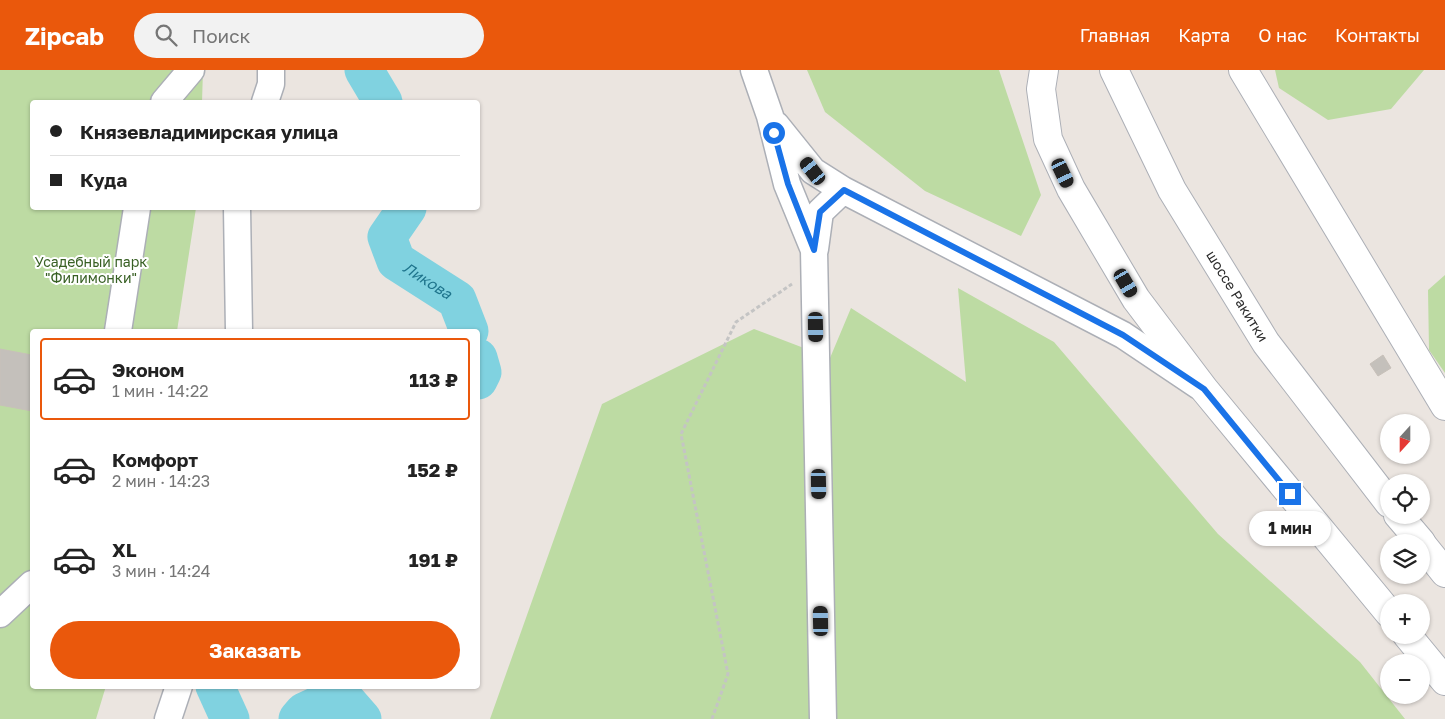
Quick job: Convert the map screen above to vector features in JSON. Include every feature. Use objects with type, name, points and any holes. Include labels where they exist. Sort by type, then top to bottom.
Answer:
[{"type":"street","points":[[166,100],[191,70]]},
{"type":"street","points":[[266,100],[271,84],[271,70]]},
{"type":"street","points":[[754,70],[770,116],[788,184],[815,259]]},
{"type":"street","points":[[1044,70],[1041,89],[1048,139],[1071,190],[1136,299],[1204,389],[1380,602]]},
{"type":"street","points":[[1243,70],[1445,406]]},
{"type":"street","name":"шоссе Ракитки","points":[[1115,71],[1172,190],[1266,343],[1380,491]]},
{"type":"street","points":[[770,116],[813,171],[844,190],[1123,335],[1204,389]]},
{"type":"street","points":[[823,719],[815,259],[820,212],[844,190]]},
{"type":"street","points":[[118,329],[137,210]]},
{"type":"street","points":[[237,210],[239,329]]},
{"type":"street","points":[[1405,524],[1414,534]]},
{"type":"street","points":[[1430,554],[1445,573]]},
{"type":"street","points":[[0,614],[30,586]]},
{"type":"street","points":[[1414,644],[1445,681]]},
{"type":"street","points":[[168,719],[178,689]]},
{"type":"path","points":[[712,719],[728,674],[681,434],[736,322],[815,259]]},
{"type":"green space","name":"Усадебный парк \"Филимонки\"","points":[[0,70],[203,70],[202,100],[30,100],[30,210],[196,210],[177,329],[30,329],[30,689],[105,689],[96,719],[0,719]]},
{"type":"green space","points":[[807,70],[999,70],[1041,195],[1021,236],[925,191],[825,112]]},
{"type":"green space","points":[[1275,70],[1424,70],[1391,109],[1328,120],[1279,88]]},
{"type":"green space","points":[[1445,275],[1445,373],[1429,350],[1428,290]]},
{"type":"green space","points":[[958,288],[1054,342],[1218,534],[1360,662],[1380,687],[1380,704],[1393,704],[1405,719],[490,719],[602,404],[754,329],[830,358],[851,308],[966,382]]},
{"type":"building","points":[[0,349],[30,355],[30,411],[0,405]]},
{"type":"building","points":[[1383,355],[1391,368],[1378,376],[1370,364]]},
{"type":"waterway","name":"Ликова","points":[[364,70],[382,100]]},
{"type":"waterway","name":"Ликова","points":[[406,210],[387,237],[396,261],[457,300],[468,329]]},
{"type":"waterway","name":"Ликова","points":[[480,365],[482,372],[480,376]]},
{"type":"waterway","name":"Ликова","points":[[216,689],[230,719]]},
{"type":"waterway","name":"Ликова","points":[[298,719],[304,712],[341,695],[362,719]]},
{"type":"route","points":[[774,133],[788,184],[814,250],[820,212],[844,190],[1123,335],[1204,389],[1290,494]]}]
